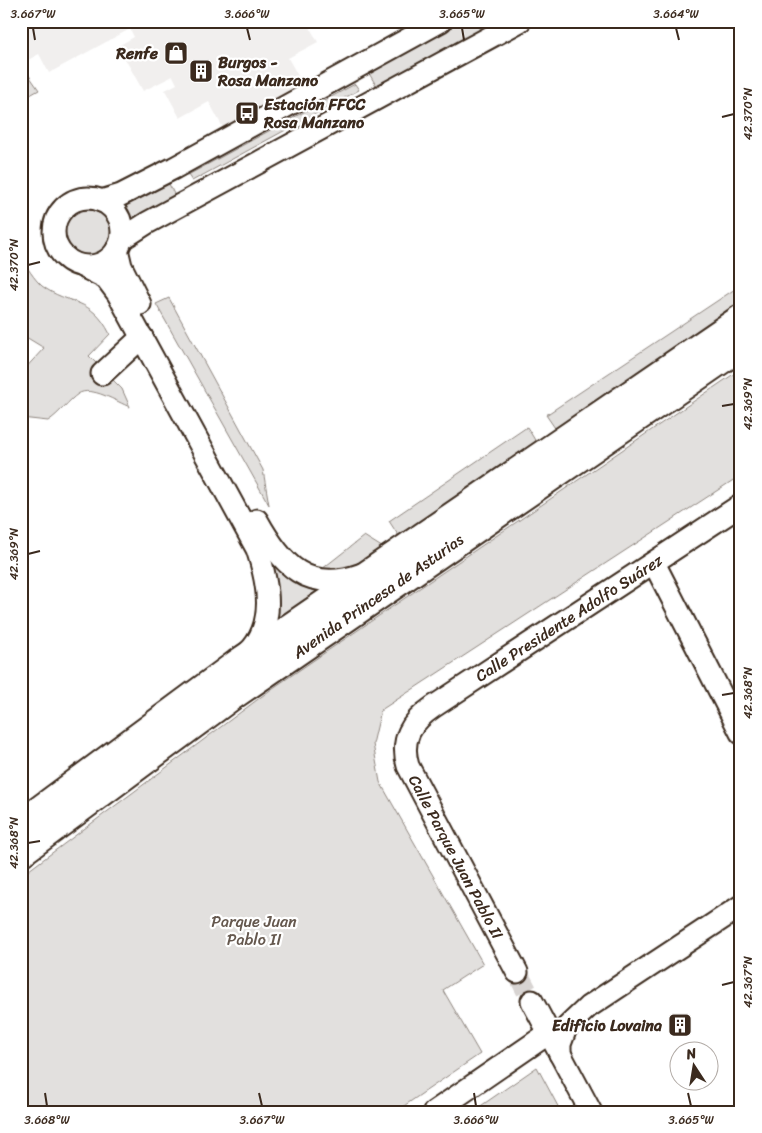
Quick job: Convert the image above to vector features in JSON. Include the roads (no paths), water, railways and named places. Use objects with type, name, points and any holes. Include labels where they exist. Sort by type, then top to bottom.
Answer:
[{"type":"main road","name":"Avenida Princesa de Asturias","points":[[21,823],[238,664],[741,318]]},
{"type":"main road","name":"Avenida Princesa de Asturias","points":[[21,853],[229,699],[741,347]]},
{"type":"street","points":[[101,201],[121,195],[174,168],[442,21]]},
{"type":"street","points":[[82,266],[96,266],[108,260],[120,244],[147,223],[520,21]]},
{"type":"street","points":[[120,244],[122,227],[118,216],[101,201],[92,198],[82,198],[68,203],[59,213],[54,226],[53,240],[59,252],[69,262],[101,275],[112,285],[257,549],[267,578],[269,596],[263,630],[255,646],[238,664]]},
{"type":"street","name":"Avenida Princesa de Asturias","points":[[120,244],[118,258],[127,281],[266,536],[286,564],[300,574],[321,581],[340,581],[378,567]]},
{"type":"street","points":[[102,374],[142,337]]},
{"type":"street","name":"Calle Presidente Adolfo Suárez","points":[[405,740],[410,727],[420,716],[741,505]]},
{"type":"street","points":[[654,563],[741,734]]},
{"type":"street","name":"Calle Parque Juan Pablo II","points":[[405,740],[404,755],[408,766],[516,972]]},
{"type":"street","points":[[560,1054],[560,1044],[566,1028],[588,1007],[741,906]]},
{"type":"street","points":[[588,1007],[564,1014],[534,1006],[591,1112]]},
{"type":"street","points":[[434,1112],[549,1033]]},
{"type":"tunnel","points":[[517,972],[532,1001]]},
{"type":"place","name":"Renfe","points":[[176,53]]},
{"type":"place","name":"Burgos - Rosa Manzano","points":[[201,71]]},
{"type":"place","name":"Estación FFCC Rosa Manzano","points":[[247,113]]},
{"type":"place","name":"Edificio Lovaina","points":[[680,1025]]},
{"type":"park label","name":"Parque Juan Pablo II","points":[[254,930]]}]
